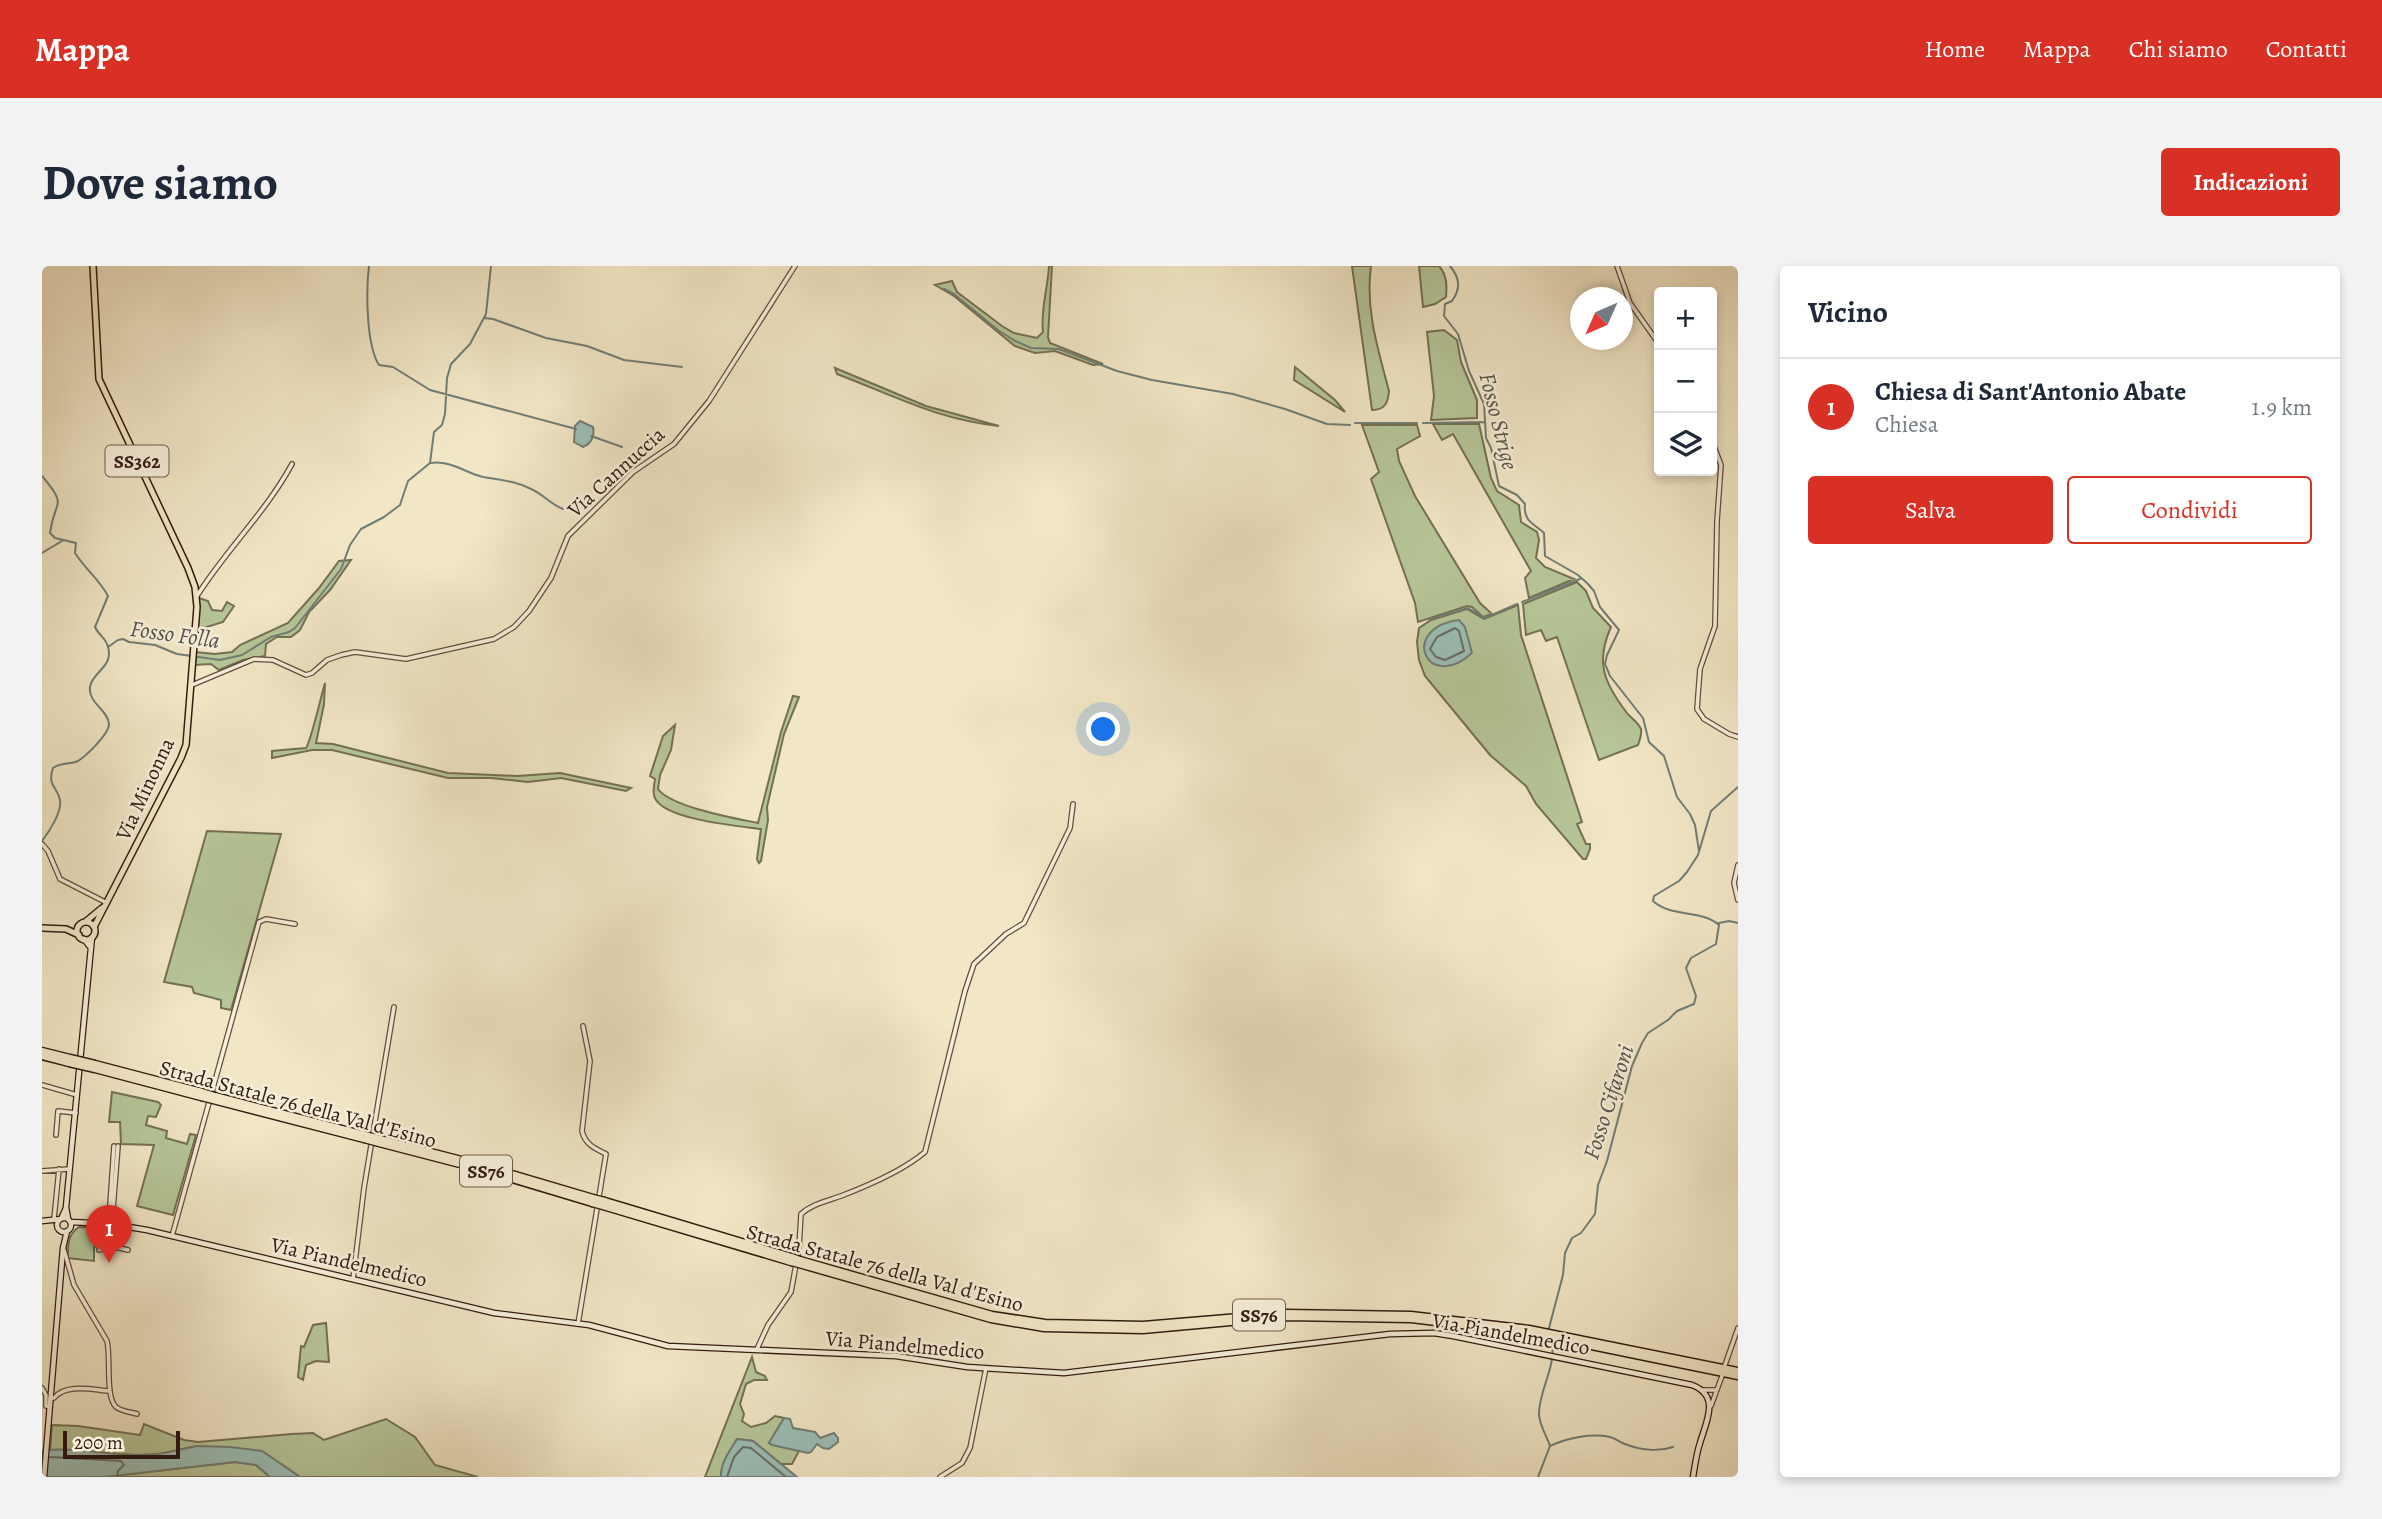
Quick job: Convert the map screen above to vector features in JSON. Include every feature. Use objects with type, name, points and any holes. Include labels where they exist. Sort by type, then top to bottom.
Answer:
[{"type":"highway","name":"Strada Statale 76 della Val d'Esino","points":[[42,1054],[379,1141],[481,1164],[604,1204],[991,1319],[1044,1328],[1143,1330],[1307,1317],[1411,1319],[1528,1334],[1738,1374]]},
{"type":"main road","name":"Via Minonna","points":[[93,266],[99,379],[188,568],[196,598],[186,745],[94,927]]},
{"type":"main road","name":"Via Minonna","points":[[83,923],[107,903]]},
{"type":"main road","points":[[91,949],[78,931],[83,923],[90,923],[94,927]]},
{"type":"main road","name":"SS362","points":[[42,928],[66,929],[83,923]]},
{"type":"main road","name":"SS362","points":[[92,937],[94,927]]},
{"type":"main road","name":"SS362","points":[[66,929],[82,937]]},
{"type":"main road","points":[[44,1477],[69,1169],[92,937],[82,937]]},
{"type":"main road","points":[[66,1207],[58,1223],[66,1227]]},
{"type":"main road","points":[[42,1221],[61,1219]]},
{"type":"main road","points":[[61,1219],[66,1227]]},
{"type":"main road","points":[[42,1221],[66,1227]]},
{"type":"main road","name":"Via Piandelmedico","points":[[66,1227],[90,1222],[172,1236],[494,1313],[578,1324],[668,1346],[896,1356],[986,1368],[1064,1373],[1409,1333],[1453,1336],[1692,1385],[1701,1390]]},
{"type":"main road","points":[[1693,1477],[1696,1455],[1710,1408],[1708,1398],[1701,1390]]},
{"type":"street","name":"Via Cannuccia","points":[[192,685],[254,659],[273,660],[306,675],[341,654],[355,652],[406,659],[494,639],[514,627],[551,579],[568,536],[627,477],[674,444],[709,401],[795,266]]},
{"type":"street","points":[[1617,266],[1630,303],[1654,337]]},
{"type":"street","points":[[1717,454],[1721,465],[1717,521],[1716,626],[1700,669],[1697,709],[1704,719],[1738,737]]},
{"type":"street","points":[[196,598],[224,556],[274,494],[292,464]]},
{"type":"street","points":[[757,1349],[768,1325],[791,1292],[799,1248],[801,1214],[808,1207],[876,1180],[925,1152],[974,964],[1006,934],[1024,923],[1069,828],[1073,804]]},
{"type":"street","points":[[42,844],[60,878],[107,903]]},
{"type":"street","points":[[1738,865],[1734,883],[1738,900]]},
{"type":"street","points":[[97,898],[98,912]]},
{"type":"street","points":[[172,1236],[259,922],[266,919],[295,924]]},
{"type":"street","points":[[353,1279],[364,1188],[394,1007]]},
{"type":"street","points":[[578,1324],[606,1154],[592,1147],[584,1139],[582,1131],[590,1061],[583,1026]]},
{"type":"street","points":[[42,1085],[78,1095]]},
{"type":"street","points":[[56,1135],[58,1111],[76,1113]]},
{"type":"street","points":[[111,1246],[116,1146]]},
{"type":"street","points":[[54,1219],[59,1169]]},
{"type":"street","points":[[42,1171],[69,1169]]},
{"type":"street","points":[[99,1250],[111,1246],[128,1250]]},
{"type":"street","points":[[63,1248],[67,1254],[74,1285],[107,1341],[110,1391],[115,1406],[137,1414]]},
{"type":"street","points":[[1725,1365],[1738,1328]]},
{"type":"street","points":[[940,1477],[962,1463],[970,1448],[986,1368]]},
{"type":"street","points":[[1710,1408],[1723,1376]]},
{"type":"street","points":[[42,1388],[46,1395],[46,1405],[50,1407]]},
{"type":"street","points":[[50,1398],[69,1389],[110,1391]]},
{"type":"street","points":[[1701,1390],[1717,1390]]},
{"type":"green space","points":[[1049,266],[1052,266],[1048,337],[1050,343],[1103,364],[1093,365],[1055,351],[1035,353],[1015,346],[954,296],[935,285],[952,281],[957,292],[1002,326],[1014,333],[1037,338],[1043,332]]},
{"type":"green space","points":[[1352,266],[1371,266],[1371,313],[1389,391],[1385,405],[1376,410],[1372,410]]},
{"type":"green space","points":[[1419,266],[1439,266],[1444,273],[1446,297],[1435,304],[1423,307]]},
{"type":"green space","points":[[1444,330],[1457,340],[1461,362],[1477,400],[1477,418],[1431,420],[1434,396],[1427,332]]},
{"type":"green space","points":[[1295,367],[1335,400],[1345,412],[1294,380]]},
{"type":"green space","points":[[835,368],[926,406],[999,426],[955,418],[916,406],[837,374]]},
{"type":"green space","points":[[1433,424],[1479,424],[1491,478],[1497,491],[1519,505],[1521,522],[1537,532],[1539,540],[1536,558],[1545,567],[1574,579],[1529,598],[1525,578],[1531,571],[1453,434],[1442,440]]},
{"type":"green space","points":[[1362,425],[1417,425],[1420,436],[1397,449],[1399,461],[1415,496],[1480,603],[1492,614],[1483,617],[1467,606],[1418,622],[1415,603],[1371,479],[1379,472]]},
{"type":"green space","points":[[351,560],[330,590],[309,612],[300,630],[291,637],[277,637],[266,644],[265,656],[243,660],[219,670],[211,664],[195,665],[196,652],[232,652],[240,645],[288,623],[339,561]]},
{"type":"green space","points":[[1577,582],[1586,591],[1593,608],[1611,627],[1604,651],[1604,672],[1619,702],[1641,729],[1638,745],[1599,760],[1557,637],[1546,641],[1541,630],[1526,635],[1523,604]]},
{"type":"green space","points":[[199,598],[208,601],[212,610],[222,611],[227,602],[234,606],[223,622],[197,630]]},
{"type":"green space","points":[[1518,605],[1521,635],[1582,822],[1577,824],[1586,844],[1590,844],[1586,859],[1583,859],[1536,804],[1526,786],[1490,755],[1425,676],[1419,660],[1419,628],[1431,620],[1467,609],[1484,619]]},
{"type":"green space","points":[[325,683],[324,704],[316,743],[333,744],[448,773],[517,776],[560,773],[631,788],[626,791],[561,778],[528,782],[491,778],[448,778],[332,750],[312,750],[272,758],[272,751],[306,748]]},
{"type":"green space","points":[[793,696],[799,697],[784,734],[767,807],[768,820],[759,863],[757,859],[761,829],[689,817],[663,807],[656,800],[655,779],[650,776],[663,736],[675,725],[671,750],[660,775],[658,789],[689,806],[758,823]]},
{"type":"green space","points":[[207,831],[281,834],[231,1010],[221,1008],[221,1000],[194,993],[192,987],[164,982]]},
{"type":"green space","points":[[112,1092],[158,1102],[161,1105],[156,1117],[148,1116],[146,1125],[167,1131],[166,1138],[187,1144],[190,1134],[196,1135],[173,1215],[137,1206],[154,1145],[121,1144],[120,1122],[109,1122]]},
{"type":"green space","points":[[79,1227],[107,1228],[105,1243],[94,1247],[94,1261],[68,1258],[70,1237]]},
{"type":"green space","points":[[326,1323],[329,1362],[316,1361],[306,1365],[303,1380],[298,1377],[301,1346],[304,1347],[313,1325]]},
{"type":"green space","points":[[752,1357],[756,1372],[767,1380],[754,1380],[746,1384],[740,1404],[744,1414],[742,1421],[751,1427],[766,1423],[775,1416],[784,1418],[769,1443],[799,1451],[792,1464],[781,1464],[753,1441],[737,1439],[724,1462],[721,1477],[705,1477]]},
{"type":"green space","points":[[386,1419],[415,1437],[435,1465],[478,1477],[300,1477],[281,1464],[197,1446],[159,1454],[137,1455],[50,1450],[52,1425],[140,1435],[144,1424],[184,1440],[198,1442],[313,1433],[324,1440]]},
{"type":"green space","points":[[235,1462],[256,1465],[270,1477],[104,1477]]},
{"type":"water","points":[[580,421],[593,427],[590,442],[583,447],[574,442],[575,426]]},
{"type":"water","points":[[1459,620],[1465,627],[1472,653],[1456,664],[1442,666],[1432,663],[1426,655],[1424,645],[1429,634],[1440,625]]},
{"type":"water","points":[[784,1418],[790,1419],[793,1428],[815,1432],[820,1438],[834,1433],[838,1442],[829,1449],[817,1444],[808,1453],[772,1445],[769,1443]]},
{"type":"water","points":[[737,1439],[753,1441],[797,1477],[721,1477],[724,1462]]},
{"type":"water","points":[[197,1446],[262,1451],[300,1477],[270,1477],[256,1465],[235,1462],[104,1477],[42,1477],[42,1451],[144,1455]]},
{"type":"waterway","points":[[369,266],[369,331],[379,365],[393,367],[430,390],[576,429]]},
{"type":"waterway","name":"Fosso Folla","points":[[108,647],[123,639],[155,645],[177,654],[220,660],[242,655],[271,637],[295,628],[341,569],[350,545],[361,529],[400,505],[408,481],[430,463],[434,432],[442,425],[445,414],[447,378],[451,364],[470,344],[486,314],[491,266]]},
{"type":"waterway","name":"Fosso Strige","points":[[1450,266],[1456,275],[1458,287],[1452,301],[1445,304],[1444,316],[1458,334],[1469,371],[1484,404],[1486,438],[1491,448],[1499,486],[1517,495],[1525,504],[1527,518],[1544,533],[1545,556],[1588,584],[1600,607],[1619,630],[1605,664],[1610,676],[1643,718],[1649,742],[1664,756],[1677,797],[1695,825],[1699,851]]},
{"type":"waterway","points":[[944,289],[998,330],[1031,348],[1059,349],[1117,371],[1233,394],[1327,424],[1350,425]]},
{"type":"waterway","points":[[484,318],[546,338],[587,346],[624,360],[682,367]]},
{"type":"waterway","points":[[1423,423],[1485,422]]},
{"type":"waterway","points":[[1355,423],[1417,423]]},
{"type":"waterway","points":[[591,436],[622,447]]},
{"type":"waterway","points":[[431,463],[445,463],[483,477],[519,484],[563,509]]},
{"type":"waterway","name":"Fosso Folla","points":[[42,476],[55,494],[58,504],[50,533],[55,538],[76,543],[75,553],[108,596],[95,627],[105,640],[109,652],[106,663],[90,687],[92,698],[108,719],[108,728],[82,758],[53,768],[52,783],[59,795],[60,805],[54,822],[42,841]]},
{"type":"waterway","points":[[42,553],[62,541]]},
{"type":"waterway","points":[[1522,602],[1580,579]]},
{"type":"waterway","points":[[1430,619],[1468,608],[1485,618],[1517,604]]},
{"type":"waterway","name":"Fosso Cifaroni","points":[[1549,1328],[1563,1275],[1565,1253],[1572,1238],[1581,1233],[1595,1214],[1598,1185],[1632,1066],[1642,1043],[1648,1033],[1677,1011],[1694,1004],[1696,996],[1686,968],[1691,958],[1716,944],[1719,925],[1704,917],[1669,910],[1653,901],[1654,896],[1679,881],[1687,872],[1698,855],[1711,811],[1738,787]]},
{"type":"waterway","points":[[1719,923],[1738,923]]},
{"type":"waterway","name":"Fosso Cifaroni","points":[[1538,1477],[1550,1446],[1539,1414],[1552,1361],[1552,1344]]},
{"type":"waterway","points":[[1550,1446],[1571,1439],[1603,1436],[1643,1449],[1673,1447]]},
{"type":"place","name":"Chiesa di Sant'Antonio Abate","points":[[109,1263]]}]
